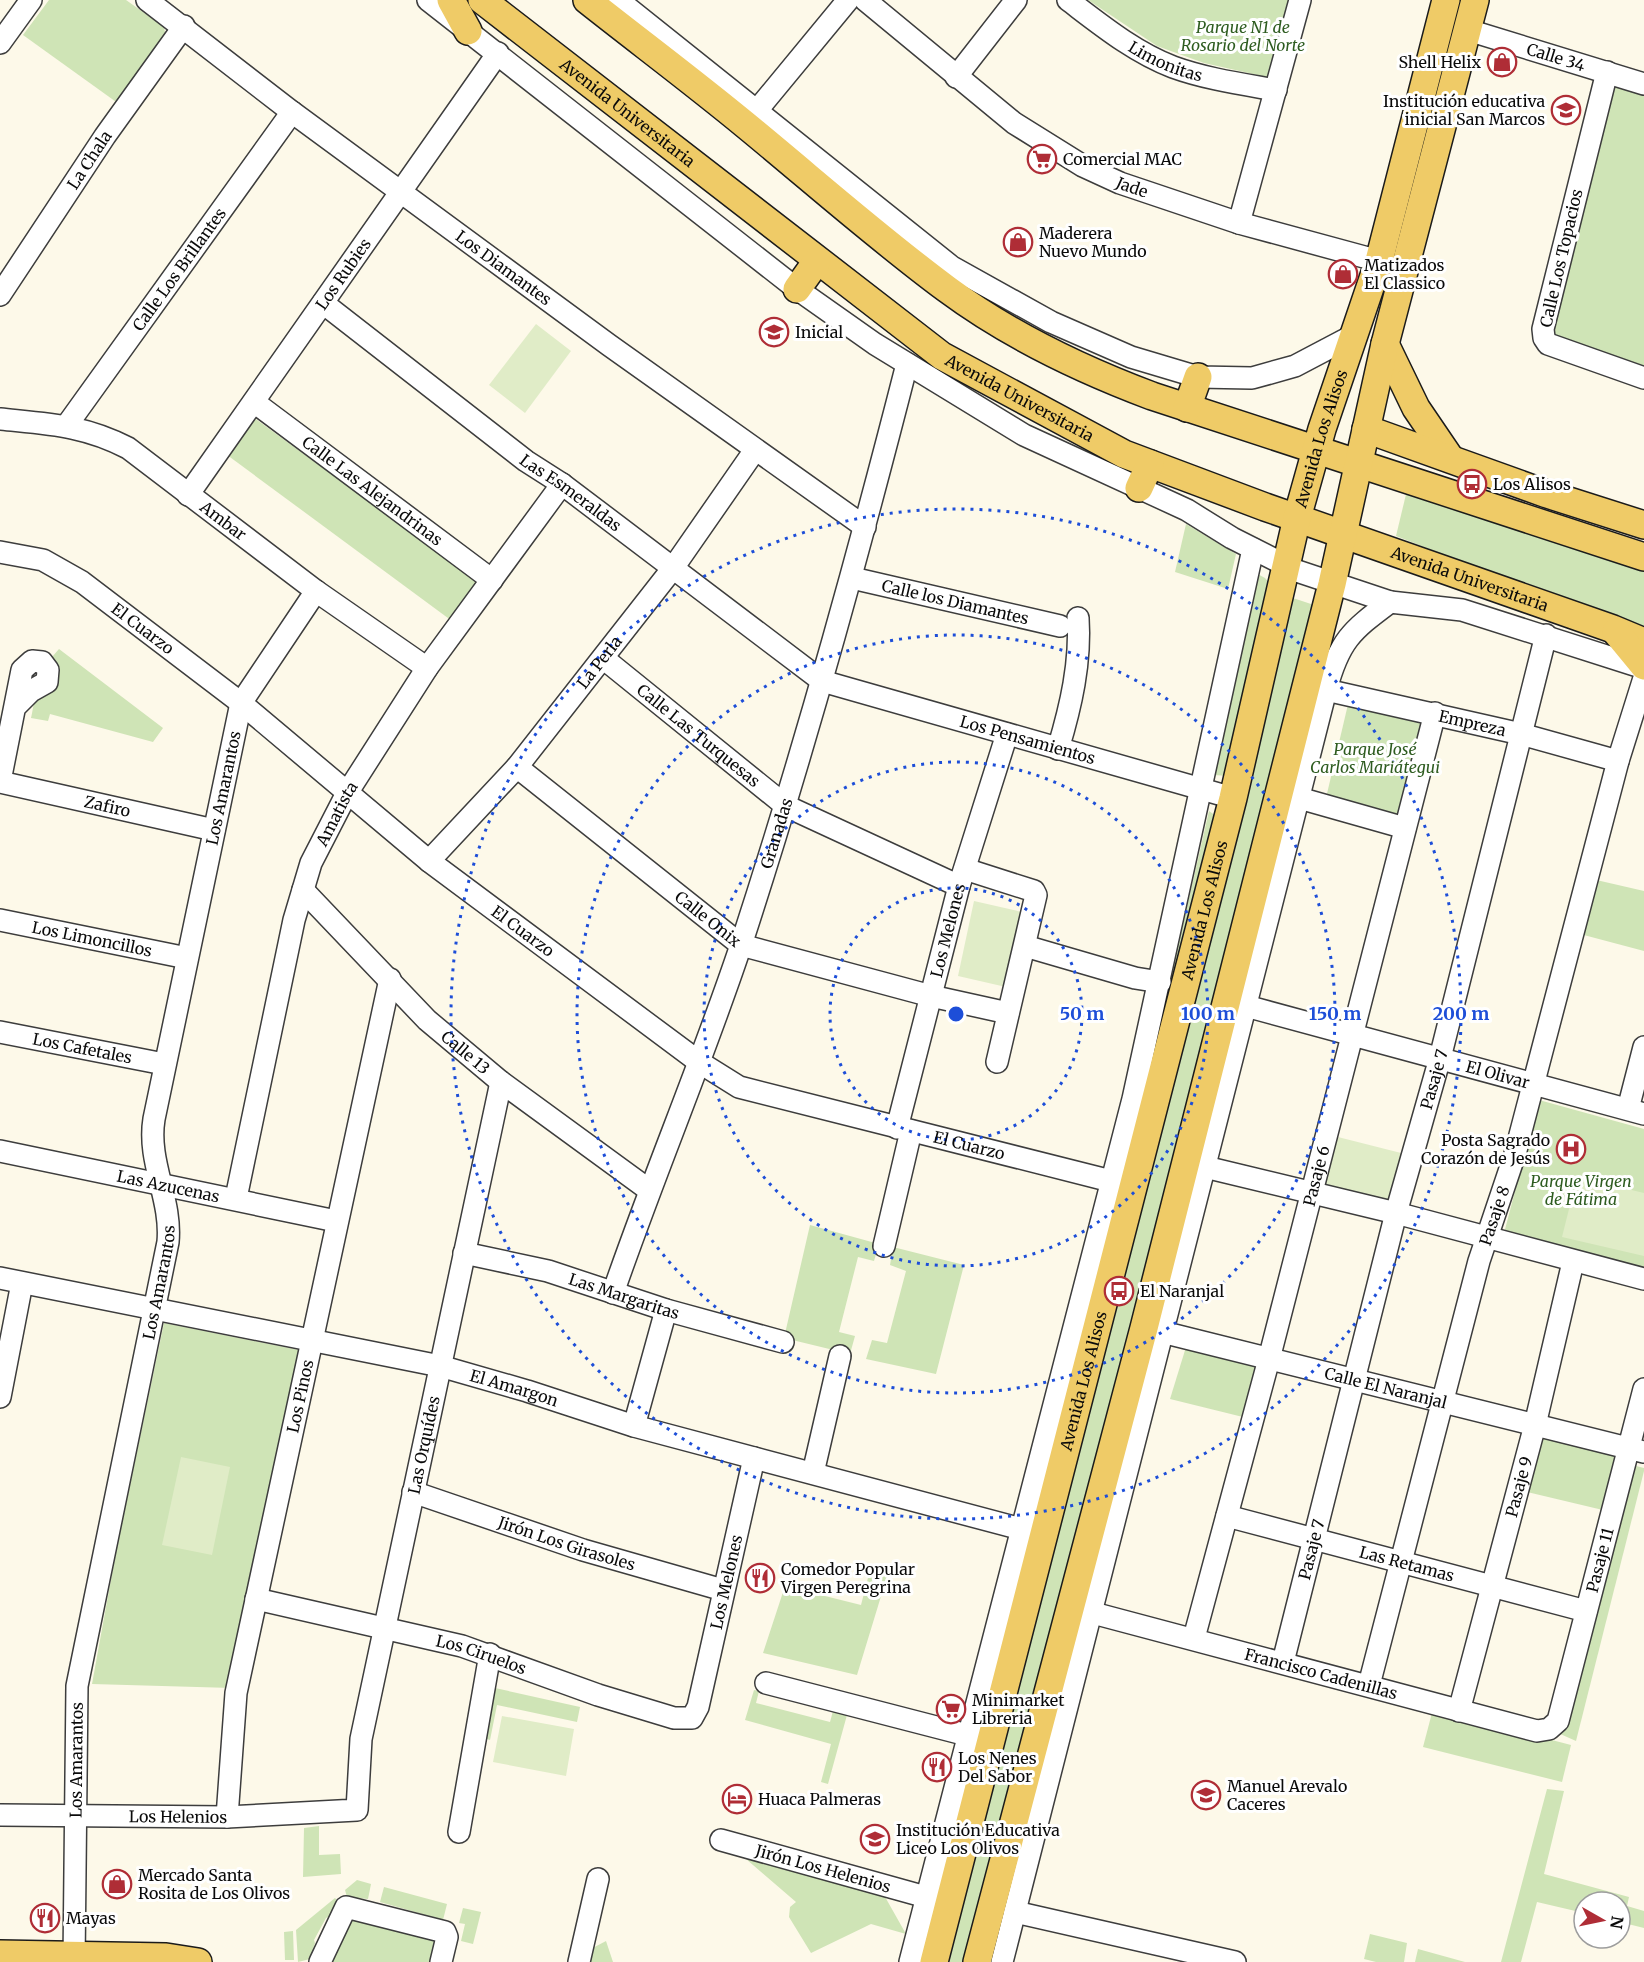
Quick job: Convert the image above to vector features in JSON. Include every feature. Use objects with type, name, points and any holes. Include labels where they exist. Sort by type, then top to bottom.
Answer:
[{"type":"main road","points":[[451,0],[468,31]]},
{"type":"main road","name":"Avenida Universitaria","points":[[482,0],[942,356],[1115,449],[1150,464],[1644,642]]},
{"type":"main road","points":[[587,0],[751,117],[848,212],[949,290],[989,317],[1081,367],[1187,408],[1316,448],[1644,557]]},
{"type":"main road","name":"Avenida Los Alisos","points":[[934,1962],[1233,798],[1297,518],[1316,448],[1379,261],[1446,0]]},
{"type":"main road","points":[[977,1962],[1154,1330],[1332,584],[1385,344],[1475,0]]},
{"type":"main road","points":[[1425,80],[1452,87]]},
{"type":"main road","points":[[1416,113],[1443,119]]},
{"type":"main road","points":[[797,289],[817,261]]},
{"type":"main road","points":[[1385,344],[1416,408],[1450,458]]},
{"type":"main road","points":[[1187,408],[1198,377]]},
{"type":"main road","points":[[1366,429],[1547,494],[1644,525]]},
{"type":"main road","points":[[1138,488],[1150,464]]},
{"type":"main road","points":[[1614,547],[1644,544]]},
{"type":"main road","points":[[1613,629],[1644,667]]},
{"type":"main road","points":[[0,1954],[74,1959],[166,1957],[198,1962]]},
{"type":"street","points":[[0,43],[31,0]]},
{"type":"street","name":"Los Diamantes","points":[[147,0],[184,26],[292,112],[755,450],[865,527]]},
{"type":"street","name":"Avenida Universitaria","points":[[428,0],[797,289],[907,364],[1024,435],[1187,510],[1253,549],[1332,584],[1390,602],[1462,610],[1644,667]]},
{"type":"street","points":[[618,0],[751,117],[952,267],[1051,322],[1131,357],[1198,377],[1252,378],[1295,366],[1352,336]]},
{"type":"street","points":[[751,117],[848,0]]},
{"type":"street","name":"Jade","points":[[865,0],[1014,123],[1083,166],[1120,183],[1239,223],[1379,261]]},
{"type":"street","points":[[956,77],[1016,0]]},
{"type":"street","name":"Limonitas","points":[[1068,0],[1121,39],[1173,66],[1197,74],[1276,90]]},
{"type":"street","points":[[1239,223],[1300,0]]},
{"type":"street","name":"La Chala","points":[[0,295],[105,136],[184,26]]},
{"type":"street","name":"Calle 34","points":[[1467,30],[1644,84]]},
{"type":"street","name":"Los Rubies","points":[[188,495],[399,190],[498,53]]},
{"type":"street","name":"Calle Los Topacios","points":[[1607,72],[1545,317],[1544,338],[1548,344],[1644,378]]},
{"type":"street","name":"Calle Los Brillantes","points":[[68,426],[292,112]]},
{"type":"street","name":"Las Esmeraldas","points":[[323,303],[526,461],[562,484],[822,681]]},
{"type":"street","name":"Granadas","points":[[613,1293],[741,945],[786,806],[852,578],[907,364]]},
{"type":"street","name":"Calle Las Alejandrinas","points":[[254,402],[492,580]]},
{"type":"street","name":"Ambar","points":[[0,419],[68,426],[103,435],[128,448],[316,591],[427,668]]},
{"type":"street","name":"La Perla","points":[[429,861],[517,767],[673,568],[755,450]]},
{"type":"street","name":"Amatista","points":[[237,1198],[294,920],[311,863],[347,793],[427,668],[562,484]]},
{"type":"street","name":"Avenida Los Alisos","points":[[910,1962],[1133,1100],[1253,549]]},
{"type":"street","name":"El Cuarzo","points":[[0,552],[21,554],[62,568],[242,703],[429,861],[699,1062],[739,1087],[1111,1181]]},
{"type":"street","name":"Calle los Diamantes","points":[[852,578],[1069,622],[1080,640],[1070,708],[1058,748]]},
{"type":"street","name":"Los Amarantos","points":[[74,1959],[77,1686],[156,1308],[169,1231],[162,1184],[155,1166],[151,1138],[164,1064],[242,703],[316,591]]},
{"type":"street","points":[[1002,1962],[1093,1613],[1154,1330],[1205,1167],[1326,690],[1339,650],[1356,628],[1390,602]]},
{"type":"street","name":"Pasaje 7","points":[[1283,1662],[1356,1381],[1396,1213],[1440,1058],[1546,635]]},
{"type":"street","name":"Calle Las Turquesas","points":[[603,658],[786,806],[962,877],[1034,891],[1036,895],[1025,946]]},
{"type":"street","name":"Pasaje 8","points":[[1369,1685],[1441,1402],[1488,1238],[1515,1154],[1618,761],[1644,678]]},
{"type":"street","name":"Los Pensamientos","points":[[822,681],[1233,798]]},
{"type":"street","name":"Empreza","points":[[1326,690],[1435,713],[1618,761]]},
{"type":"street","points":[[0,782],[15,707]]},
{"type":"street","name":"Pasaje 6","points":[[1194,1638],[1269,1359],[1435,713]]},
{"type":"street","name":"Los Melones","points":[[884,1246],[931,996],[962,877],[1007,734]]},
{"type":"street","name":"Calle Onix","points":[[517,767],[741,945],[931,996],[1008,1013]]},
{"type":"street","name":"Zafiro","points":[[0,782],[214,830]]},
{"type":"street","points":[[1299,798],[1405,828]]},
{"type":"street","name":"Calle 13","points":[[303,890],[427,1020],[501,1082],[649,1190]]},
{"type":"street","name":"Los Limoncillos","points":[[0,920],[187,958]]},
{"type":"street","points":[[997,1062],[1025,946],[1135,978],[1160,982]]},
{"type":"street","name":"Los Pinos","points":[[227,1817],[236,1693],[336,1221],[390,980]]},
{"type":"street","name":"El Olivar","points":[[1246,1006],[1636,1112]]},
{"type":"street","name":"Los Cafetales","points":[[0,1032],[164,1064]]},
{"type":"street","points":[[1636,1112],[1644,1047]]},
{"type":"street","name":"Las Orquídes","points":[[357,1810],[361,1740],[501,1082]]},
{"type":"street","name":"Las Azucenas","points":[[0,1151],[237,1198],[336,1221]]},
{"type":"street","points":[[1205,1167],[1311,1195],[1396,1213],[1573,1262],[1644,1279]]},
{"type":"street","name":"Las Margaritas","points":[[464,1253],[548,1271],[666,1310],[783,1342]]},
{"type":"street","name":"Pasaje 9","points":[[1459,1710],[1535,1425],[1573,1262]]},
{"type":"street","name":"El Amargon","points":[[0,1278],[440,1366],[527,1390],[634,1426],[1021,1529]]},
{"type":"street","points":[[0,1397],[22,1283]]},
{"type":"street","points":[[634,1426],[666,1310]]},
{"type":"street","name":"Calle El Naranjal","points":[[1154,1330],[1636,1450]]},
{"type":"street","points":[[813,1473],[840,1356]]},
{"type":"street","name":"Pasaje 11","points":[[1549,1730],[1558,1721],[1586,1611],[1636,1450],[1644,1389]]},
{"type":"street","name":"Los Melones","points":[[698,1707],[754,1458]]},
{"type":"street","name":"Jirón Los Girasoles","points":[[413,1492],[584,1550],[723,1590]]},
{"type":"street","name":"Las Retamas","points":[[1227,1516],[1586,1611]]},
{"type":"street","name":"Los Ciruelos","points":[[256,1599],[384,1627],[490,1654],[598,1695],[674,1718],[693,1718],[698,1707]]},
{"type":"street","name":"Francisco Cadenillas","points":[[1093,1613],[1537,1731],[1549,1730]]},
{"type":"street","points":[[459,1832],[490,1654]]},
{"type":"street","points":[[766,1683],[968,1735]]},
{"type":"street","name":"Los Helenios","points":[[0,1815],[227,1817],[357,1810]]},
{"type":"street","name":"Jirón Los Helenios","points":[[721,1840],[926,1897]]},
{"type":"street","points":[[579,1962],[598,1879]]},
{"type":"street","points":[[320,1962],[346,1907],[445,1932],[447,1937],[441,1962]]},
{"type":"street","points":[[1015,1912],[1235,1962]]},
{"type":"green space","points":[[49,0],[126,0],[164,27],[166,38],[119,104],[23,35]]},
{"type":"green space","name":"Parque N1 de Rosario del Norte","points":[[1088,0],[1290,0],[1271,78],[1204,63],[1157,46]]},
{"type":"green space","points":[[1616,82],[1644,91],[1644,374],[1555,339],[1551,323]]},
{"type":"green space","points":[[536,324],[571,351],[525,413],[489,385]]},
{"type":"green space","points":[[249,414],[479,582],[452,621],[223,452]]},
{"type":"green space","points":[[1408,486],[1644,563],[1644,633],[1396,536]]},
{"type":"green space","points":[[1186,524],[1236,554],[1228,589],[1175,572]]},
{"type":"green space","points":[[1252,571],[1265,578],[1278,593],[1229,776],[1213,775]]},
{"type":"green space","points":[[1293,598],[1320,607],[969,1962],[947,1962]]},
{"type":"green space","points":[[59,649],[163,728],[153,742],[50,714],[48,721],[31,718],[34,703],[55,677],[57,671],[52,657]]},
{"type":"green space","name":"Parque José Carlos Mariátegui","points":[[1349,700],[1424,719],[1400,818],[1326,798]]},
{"type":"green space","points":[[1209,811],[1216,816],[1141,1108]]},
{"type":"green space","points":[[1592,879],[1644,891],[1644,951],[1580,934]]},
{"type":"green space","points":[[974,901],[1022,912],[1006,987],[958,976]]},
{"type":"green space","name":"Parque Virgen de Fátima","points":[[1539,1100],[1644,1129],[1644,1270],[1503,1237]]},
{"type":"green space","points":[[1334,1136],[1405,1154],[1393,1204],[1321,1187]]},
{"type":"green space","points":[[1577,1177],[1644,1193],[1644,1256],[1562,1237]]},
{"type":"green space","points":[[810,1225],[879,1244],[874,1261],[858,1257],[839,1332],[855,1336],[850,1354],[784,1338]]},
{"type":"green space","points":[[893,1247],[964,1265],[936,1374],[866,1359],[872,1340],[887,1343],[906,1271],[890,1265]]},
{"type":"green space","points":[[164,1323],[304,1351],[232,1688],[92,1684],[116,1552]]},
{"type":"green space","points":[[1186,1347],[1262,1365],[1247,1418],[1170,1399]]},
{"type":"green space","points":[[1536,1435],[1620,1455],[1607,1511],[1523,1491]]},
{"type":"green space","points":[[181,1457],[230,1467],[212,1555],[162,1545]]},
{"type":"green space","points":[[1624,1463],[1644,1468],[1644,1471],[1576,1741],[1549,1729]]},
{"type":"green space","points":[[871,1566],[889,1570],[857,1675],[763,1653],[785,1586],[861,1605]]},
{"type":"green space","points":[[495,1688],[580,1707],[577,1722],[497,1705],[490,1740],[484,1738]]},
{"type":"green space","points":[[754,1690],[759,1691],[756,1703],[830,1722],[833,1711],[847,1715],[828,1784],[821,1782],[831,1744],[745,1720]]},
{"type":"green space","points":[[1433,1709],[1571,1745],[1562,1782],[1423,1747]]},
{"type":"green space","points":[[502,1716],[574,1729],[566,1776],[493,1762]]},
{"type":"green space","points":[[1547,1789],[1564,1791],[1544,1874],[1603,1890],[1572,1890],[1572,1910],[1537,1902],[1521,1962],[1501,1962]]},
{"type":"green space","points":[[319,1826],[319,1855],[340,1854],[341,1874],[303,1877],[304,1828]]},
{"type":"green space","points":[[746,1859],[884,1895],[906,1934],[871,1924],[811,1953],[789,1917],[790,1907],[796,1902]]},
{"type":"green space","points":[[357,1880],[371,1884],[368,1899],[347,1897],[345,1890]]},
{"type":"green space","points":[[384,1887],[447,1904],[443,1920],[380,1902]]},
{"type":"green space","points":[[335,1898],[341,1904],[334,1914],[326,1918],[314,1940],[310,1959],[298,1962],[296,1930]]},
{"type":"green space","points":[[346,1907],[445,1932],[441,1962],[320,1962]]},
{"type":"green space","points":[[1632,1907],[1644,1911],[1644,1928],[1632,1925]]},
{"type":"green space","points":[[463,1908],[481,1912],[473,1944],[461,1941],[465,1924],[459,1923]]},
{"type":"green space","points":[[293,1931],[294,1960],[285,1960],[284,1932]]},
{"type":"green space","points":[[1370,1934],[1407,1943],[1404,1962],[1376,1962],[1364,1959]]},
{"type":"green space","points":[[606,1941],[613,1962],[584,1962],[587,1951]]},
{"type":"green space","points":[[1418,1949],[1465,1962],[1415,1962]]},
{"type":"place","name":"Shell Helix","points":[[1502,62]]},
{"type":"place","name":"Institución educativa inicial San Marcos","points":[[1566,110]]},
{"type":"place","name":"Comercial MAC","points":[[1042,159]]},
{"type":"place","name":"Maderera Nuevo Mundo","points":[[1018,242]]},
{"type":"place","name":"Matizados El Classico","points":[[1343,274]]},
{"type":"place","name":"Inicial","points":[[774,332]]},
{"type":"place","name":"Los Alisos","points":[[1472,484]]},
{"type":"place","name":"Posta Sagrado Corazón de Jesús","points":[[1571,1149]]},
{"type":"place","name":"El Naranjal","points":[[1119,1291]]},
{"type":"place","name":"Comedor Popular Virgen Peregrina","points":[[760,1578]]},
{"type":"place","name":"Minimarket Libreria","points":[[951,1709]]},
{"type":"place","name":"Los Nenes Del Sabor","points":[[937,1767]]},
{"type":"place","name":"Manuel Arevalo Caceres","points":[[1206,1795]]},
{"type":"place","name":"Huaca Palmeras","points":[[737,1799]]},
{"type":"place","name":"Institución Educativa Liceo Los Olivos","points":[[875,1839]]},
{"type":"place","name":"Mercado Santa Rosita de Los Olivos","points":[[117,1884]]},
{"type":"place","name":"Mayas","points":[[45,1918]]}]
